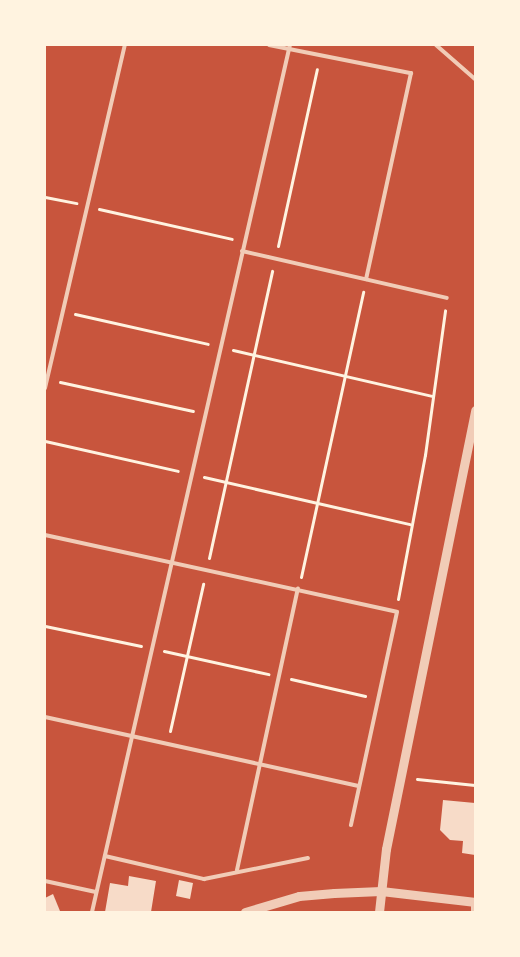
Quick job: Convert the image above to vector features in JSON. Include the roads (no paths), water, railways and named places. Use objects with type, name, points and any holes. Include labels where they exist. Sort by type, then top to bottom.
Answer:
[{"type":"street","points":[[378,912],[380,891],[401,778],[475,410]]},
{"type":"street","points":[[245,912],[298,896],[380,891],[474,902],[473,912]]},
{"type":"lane","points":[[45,388],[125,45]]},
{"type":"lane","points":[[269,45],[320,53],[411,73],[366,280]]},
{"type":"lane","points":[[436,45],[475,79]]},
{"type":"lane","points":[[92,912],[289,47]]},
{"type":"lane","points":[[242,251],[447,298]]},
{"type":"lane","points":[[45,534],[397,612],[351,825]]},
{"type":"lane","points":[[236,870],[298,590]]},
{"type":"lane","points":[[45,717],[359,786]]},
{"type":"lane","points":[[105,856],[204,879],[236,870],[308,858]]},
{"type":"lane","points":[[45,881],[96,892]]}]
